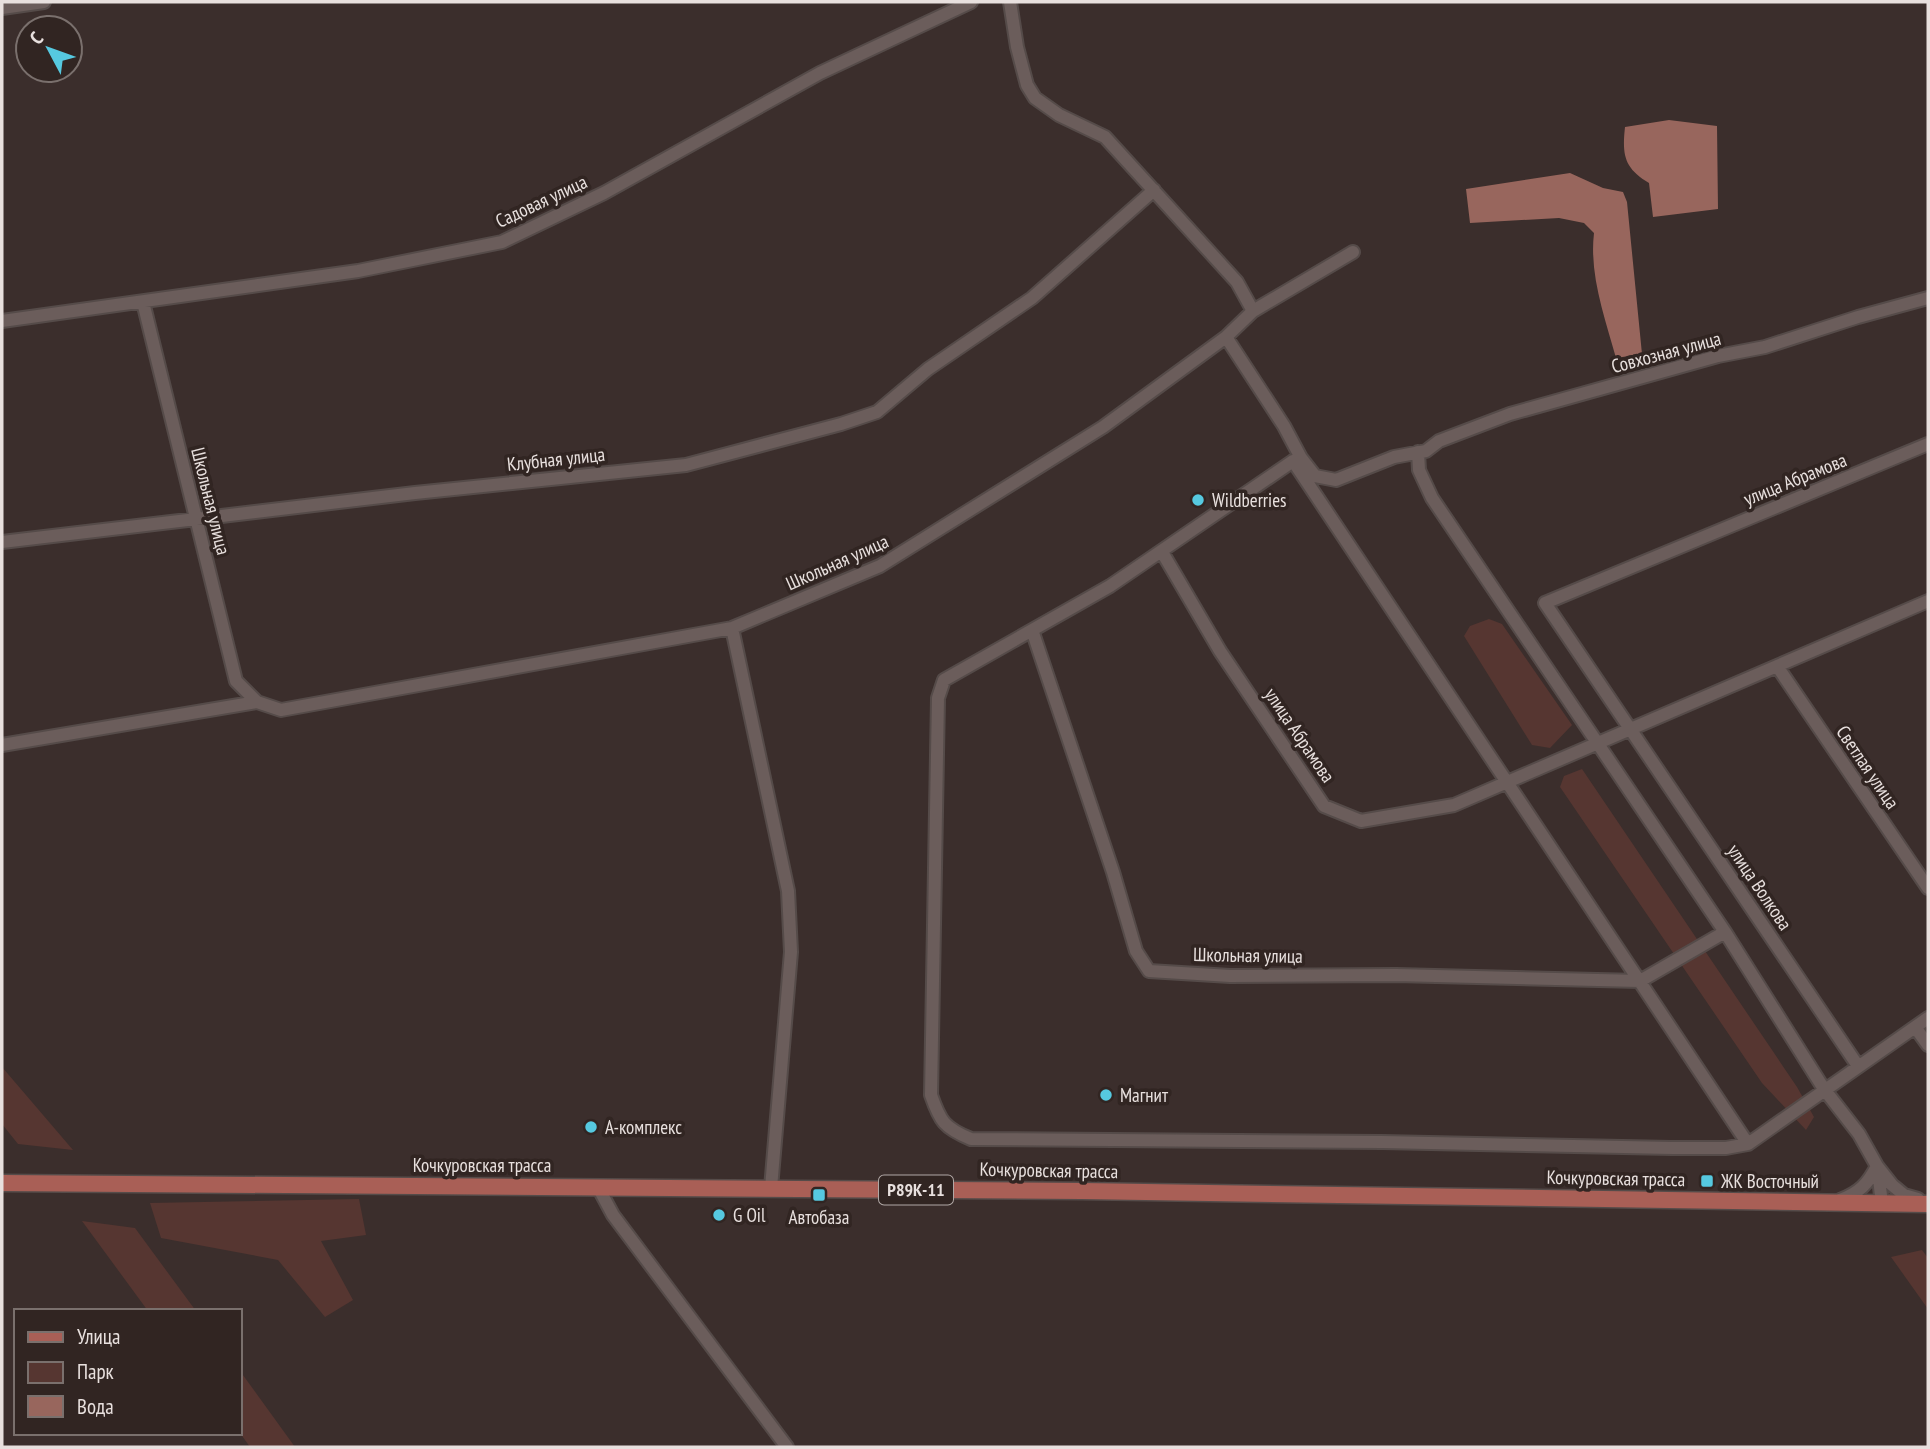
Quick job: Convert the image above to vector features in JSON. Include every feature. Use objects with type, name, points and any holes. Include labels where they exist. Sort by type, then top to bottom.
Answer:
[{"type":"main road","name":"Кочкуровская трасса","points":[[2,1183],[771,1188],[1831,1203],[1928,1202]]},
{"type":"street","points":[[2,8],[44,2]]},
{"type":"street","name":"Садовая улица","points":[[2,321],[358,271],[502,242],[604,192],[820,74],[971,2]]},
{"type":"street","points":[[1010,2],[1017,47],[1027,85],[1035,98],[1059,115],[1105,137],[1237,282],[1253,311]]},
{"type":"street","name":"Клубная улица","points":[[2,542],[415,493],[686,465],[841,424],[877,412],[928,369],[1032,298],[1154,190]]},
{"type":"street","name":"Школьная улица","points":[[2,745],[257,702],[281,709],[732,628],[880,566],[921,542],[1103,427],[1226,337],[1253,311],[1353,252]]},
{"type":"street","name":"Совхозная улица","points":[[1297,459],[1315,476],[1336,480],[1394,457],[1426,451],[1439,441],[1510,414],[1718,356],[1765,347],[1928,298]]},
{"type":"street","name":"Школьная улица","points":[[143,302],[236,681],[257,702]]},
{"type":"street","points":[[1226,337],[1284,426],[1297,459],[1506,783],[1748,1143]]},
{"type":"street","name":"улица Абрамова","points":[[1629,730],[1545,603],[1928,444]]},
{"type":"street","points":[[1419,452],[1419,470],[1432,498],[1725,932],[1824,1089],[1859,1134],[1877,1167],[1892,1185],[1903,1195],[1928,1202]]},
{"type":"street","points":[[1297,459],[1110,586],[944,680],[937,698],[931,1094],[939,1118],[956,1132],[971,1139],[1333,1141],[1726,1148],[1748,1143],[1928,1018]]},
{"type":"street","name":"улица Абрамова","points":[[1162,552],[1220,651],[1324,806],[1361,821],[1454,805],[1927,604]]},
{"type":"street","points":[[732,628],[788,891],[791,952],[771,1188]]},
{"type":"street","name":"Школьная улица","points":[[1032,630],[1113,872],[1136,951],[1149,971],[1230,976],[1396,975],[1640,981]]},
{"type":"street","name":"Светлая улица","points":[[1777,666],[1928,888]]},
{"type":"street","name":"улица Волкова","points":[[1629,730],[1858,1066]]},
{"type":"street","points":[[1640,981],[1725,932]]},
{"type":"street","points":[[1915,1027],[1928,1045]]},
{"type":"street","points":[[1831,1203],[1852,1196],[1864,1187],[1877,1167]]},
{"type":"street","points":[[1877,1167],[1882,1203]]},
{"type":"street","points":[[598,1187],[613,1215],[786,1447]]},
{"type":"green space","points":[[1489,619],[1502,624],[1572,725],[1550,748],[1532,745],[1464,636],[1470,626]]},
{"type":"green space","points":[[1582,769],[1797,1087],[1814,1117],[1806,1130],[1762,1083],[1560,787],[1564,776]]},
{"type":"green space","points":[[2,1067],[73,1150],[18,1144],[2,1124]]},
{"type":"green space","points":[[359,1199],[366,1235],[321,1241],[353,1300],[325,1317],[278,1260],[161,1238],[150,1203]]},
{"type":"green space","points":[[82,1221],[135,1228],[195,1309],[147,1309]]},
{"type":"green space","points":[[1922,1250],[1928,1258],[1928,1309],[1891,1257]]},
{"type":"green space","points":[[242,1374],[295,1447],[250,1447],[241,1435]]},
{"type":"water","points":[[1669,120],[1717,126],[1718,209],[1653,217],[1649,183],[1634,172],[1626,160],[1625,127]]},
{"type":"water","points":[[1570,173],[1603,188],[1623,192],[1627,202],[1642,354],[1616,358],[1596,280],[1594,233],[1584,223],[1559,218],[1470,223],[1466,189]]},
{"type":"place","name":"Wildberries","points":[[1198,500]]},
{"type":"place","name":"Магнит","points":[[1106,1095]]},
{"type":"place","name":"А-комплекс","points":[[591,1127]]},
{"type":"place","name":"ЖК Восточный","points":[[1707,1181]]},
{"type":"place","name":"Автобаза","points":[[819,1195]]},
{"type":"place","name":"G Oil","points":[[719,1215]]}]
